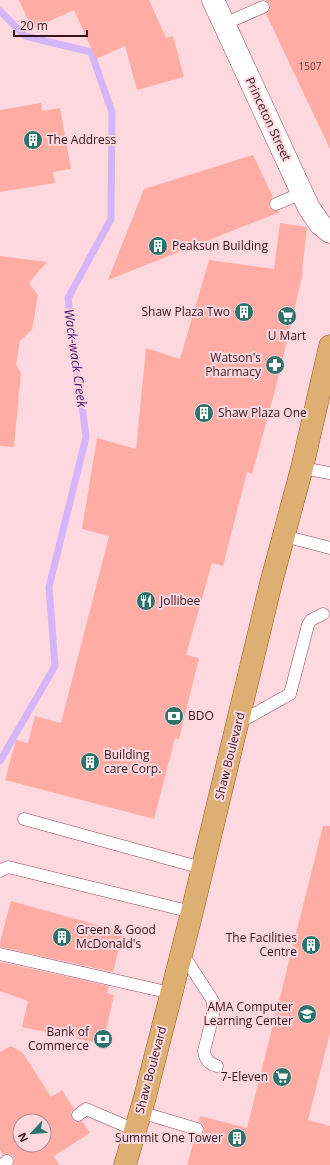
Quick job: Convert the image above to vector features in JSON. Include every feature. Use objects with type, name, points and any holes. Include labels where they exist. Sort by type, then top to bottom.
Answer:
[{"type":"main road","name":"Shaw Boulevard","points":[[125,1165],[182,952],[271,583],[302,468],[330,346]]},
{"type":"street","name":"Princeton Street","points":[[213,0],[309,208],[320,224],[330,232]]},
{"type":"lane","points":[[224,24],[263,7]]},
{"type":"lane","points":[[276,204],[302,193]]},
{"type":"lane","points":[[302,468],[330,473]]},
{"type":"lane","points":[[284,536],[330,548]]},
{"type":"lane","points":[[238,724],[290,694],[308,625],[311,620],[323,614]]},
{"type":"lane","points":[[24,819],[202,868]]},
{"type":"lane","points":[[0,871],[8,867],[192,912]]},
{"type":"lane","points":[[182,952],[213,1001],[213,1015],[204,1051],[207,1061],[217,1066]]},
{"type":"lane","points":[[0,954],[171,994]]},
{"type":"lane","points":[[78,1114],[86,1109],[137,1121],[197,1129]]},
{"type":"building","points":[[19,0],[149,0],[166,38],[173,36],[184,77],[137,90],[125,46],[96,59],[74,10],[32,29]]},
{"type":"building","points":[[265,0],[330,0],[330,149],[266,14],[269,11],[270,4]]},
{"type":"building","name":"The Address","points":[[41,103],[42,111],[60,108],[71,169],[53,172],[55,183],[0,192],[0,110]]},
{"type":"building","name":"Peaksun Building","points":[[253,155],[273,197],[269,203],[269,207],[272,210],[280,212],[108,280],[144,189]]},
{"type":"building","points":[[280,223],[307,227],[303,273],[276,387],[252,474],[247,472],[223,566],[212,563],[186,655],[199,658],[179,739],[175,738],[154,819],[5,780],[16,740],[28,743],[35,716],[61,723],[109,536],[82,529],[97,438],[136,449],[146,348],[180,359],[209,260],[274,269]]},
{"type":"building","points":[[0,256],[47,262],[29,283],[38,295],[32,330],[20,341],[16,364],[21,373],[14,447],[0,446]]},
{"type":"building","name":"The Facilities Centre","points":[[323,826],[330,826],[330,1033],[308,1120],[330,1126],[330,1165],[187,1165],[195,1136],[202,1135],[204,1131],[203,1124],[199,1122],[200,1116],[247,1128]]},
{"type":"building","name":"Green & Good McDonald's","points":[[11,901],[123,932],[113,972],[0,947]]},
{"type":"building","points":[[0,962],[109,986],[107,993],[114,995],[103,1044],[22,1027],[28,1001],[0,991]]},
{"type":"building","points":[[11,1046],[23,1053],[51,1097],[62,1090],[74,1109],[71,1112],[72,1119],[75,1122],[82,1121],[90,1133],[54,1156],[59,1165],[13,1165],[13,1156],[9,1154],[3,1155],[0,1150],[0,1052]]},
{"type":"waterway","name":"Wack-wack Creek","points":[[0,11],[25,36],[91,52],[112,112],[111,219],[68,298],[86,437],[49,587],[55,666],[0,761]]},
{"type":"place","name":"The Address","points":[[33,140]]},
{"type":"place","name":"Peaksun Building","points":[[158,246]]},
{"type":"place","name":"Shaw Plaza Two","points":[[244,312]]},
{"type":"place","name":"U Mart","points":[[287,316]]},
{"type":"place","name":"Watson's Pharmacy","points":[[275,365]]},
{"type":"place","name":"Shaw Plaza One","points":[[204,413]]},
{"type":"place","name":"Jollibee","points":[[146,601]]},
{"type":"place","name":"BDO","points":[[174,716]]},
{"type":"place","name":"Building care Corp.","points":[[90,762]]},
{"type":"place","name":"Green & Good McDonald's","points":[[62,937]]},
{"type":"place","name":"The Facilities Centre","points":[[311,945]]},
{"type":"place","name":"AMA Computer Learning Center","points":[[307,1014]]},
{"type":"place","name":"Bank of Commerce","points":[[103,1039]]},
{"type":"place","name":"7-Eleven","points":[[282,1077]]},
{"type":"place","name":"Summit One Tower","points":[[237,1138]]}]
